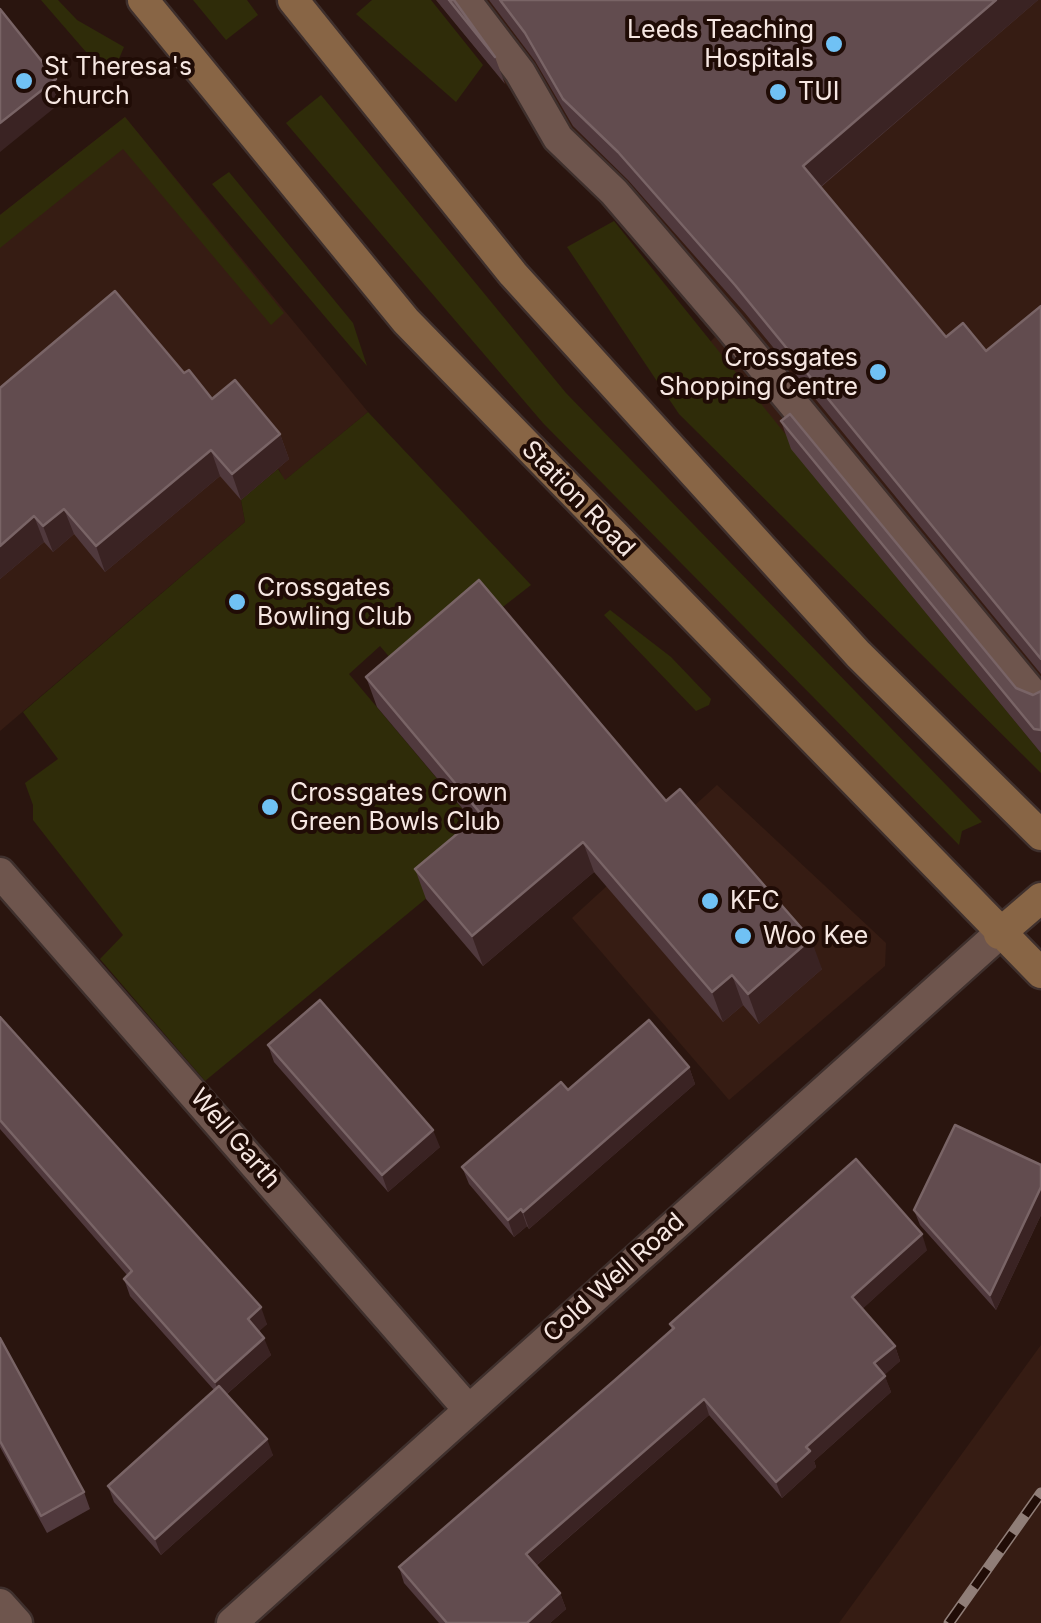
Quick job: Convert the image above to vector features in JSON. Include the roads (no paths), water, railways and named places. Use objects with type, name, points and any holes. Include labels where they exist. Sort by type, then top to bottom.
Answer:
[{"type":"main road","name":"Station Road","points":[[142,0],[406,321],[998,934],[1041,973]]},
{"type":"main road","points":[[293,0],[513,274],[858,654],[1041,835]]},
{"type":"main road","points":[[998,934],[1041,898]]},
{"type":"street","points":[[465,0],[520,72],[558,138],[614,192],[729,326],[1041,704]]},
{"type":"street","name":"Well Garth","points":[[0,872],[467,1408]]},
{"type":"street","name":"Cold Well Road","points":[[232,1623],[998,934]]},
{"type":"street","points":[[0,1604],[17,1623]]},
{"type":"railway","points":[[949,1623],[1041,1493]]},
{"type":"place","name":"Leeds Teaching Hospitals","points":[[834,44]]},
{"type":"place","name":"St Theresa's Church","points":[[24,81]]},
{"type":"place","name":"TUI","points":[[778,92]]},
{"type":"place","name":"Crossgates Shopping Centre","points":[[878,372]]},
{"type":"place","name":"Crossgates Bowling Club","points":[[237,602]]},
{"type":"place","name":"Crossgates Crown Green Bowls Club","points":[[270,807]]},
{"type":"place","name":"KFC","points":[[710,901]]},
{"type":"place","name":"Woo Kee","points":[[743,936]]}]
